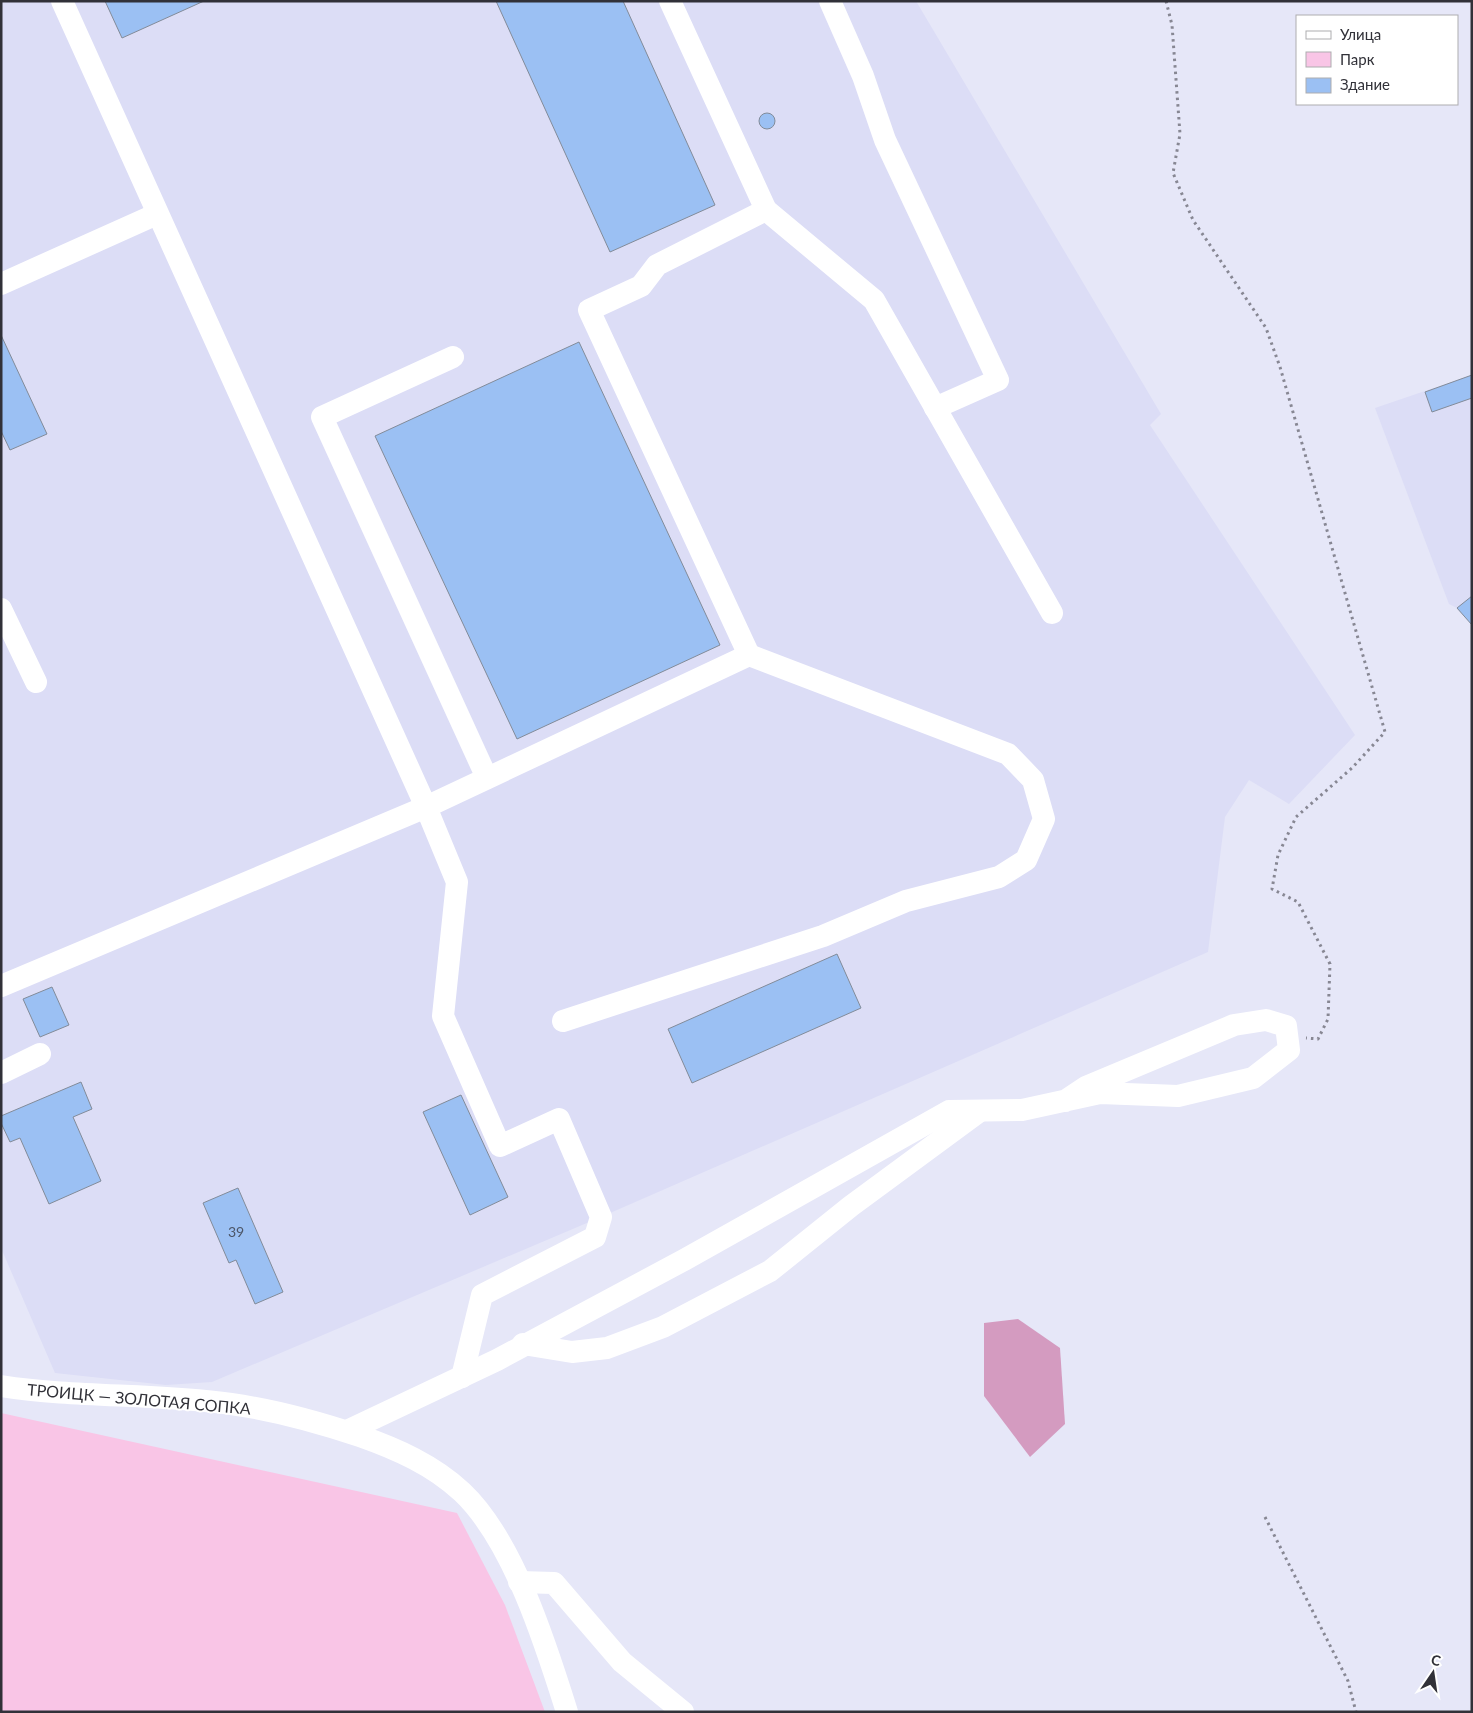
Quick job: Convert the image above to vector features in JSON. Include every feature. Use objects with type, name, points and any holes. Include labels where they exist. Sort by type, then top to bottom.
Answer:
[{"type":"street","points":[[62,1],[426,807],[457,882],[443,1016],[500,1146],[559,1118],[601,1217],[595,1237],[482,1295],[462,1377]]},
{"type":"street","points":[[670,1],[766,210],[874,300],[1052,613]]},
{"type":"street","points":[[830,1],[863,76],[885,140],[998,380],[935,408]]},
{"type":"street","points":[[564,1020],[823,936],[906,901],[999,877],[1026,860],[1044,819],[1033,780],[1008,754],[749,655],[589,310],[641,286],[657,265],[766,210]]},
{"type":"street","points":[[1,284],[157,214]]},
{"type":"street","points":[[453,357],[322,417],[486,778]]},
{"type":"street","points":[[1,609],[36,682]]},
{"type":"street","points":[[1,986],[426,807],[749,655]]},
{"type":"street","points":[[347,1432],[462,1377],[684,1260],[948,1111],[1022,1110],[1065,1101],[1100,1093],[1178,1096],[1253,1078],[1289,1050],[1286,1026],[1266,1020],[1234,1025],[1086,1087],[1065,1101]]},
{"type":"street","points":[[1,1073],[40,1054]]},
{"type":"street","points":[[523,1344],[572,1352],[607,1348],[663,1327],[770,1271],[852,1206],[980,1111]]},
{"type":"street","name":"ТРОИЦК — ЗОЛОТАЯ СОПКА","points":[[1,1386],[231,1404],[296,1417],[347,1432],[394,1448],[431,1468],[462,1492],[493,1531],[519,1582],[554,1670],[567,1712]]},
{"type":"street","points":[[519,1582],[554,1583],[622,1662],[683,1712]]},
{"type":"path","points":[[1166,1],[1172,25],[1180,134],[1173,172],[1193,220],[1266,328],[1280,366],[1385,732],[1352,768],[1296,817],[1278,855],[1272,889],[1298,902],[1330,964],[1328,1019],[1318,1039],[1288,1038]]},
{"type":"path","points":[[1264,1517],[1348,1681],[1356,1712]]},
{"type":"shaded area","points":[[1,1],[916,1],[1161,414],[1150,425],[1355,735],[1289,804],[1249,780],[1225,817],[1208,952],[601,1217],[212,1382],[166,1385],[55,1373],[1,1248]]},
{"type":"shaded area","points":[[1472,375],[1472,625],[1457,608],[1449,604],[1375,408]]},
{"type":"shaded area","points":[[1018,1319],[1060,1348],[1065,1424],[1030,1457],[984,1396],[984,1323]]},
{"type":"green space","points":[[1,1413],[457,1513],[505,1605],[545,1712],[1,1712]]},
{"type":"building","points":[[105,1],[204,1],[122,38]]},
{"type":"building","points":[[496,1],[623,1],[715,205],[610,252]]},
{"type":"building","points":[[764,113],[770,113],[775,118],[773,127],[764,129],[759,124],[759,118]]},
{"type":"building","points":[[1,335],[47,434],[10,450],[1,431]]},
{"type":"building","points":[[579,342],[720,645],[517,739],[375,436]]},
{"type":"building","points":[[1472,375],[1472,398],[1432,412],[1425,392]]},
{"type":"building","points":[[1472,596],[1472,625],[1457,608]]},
{"type":"building","points":[[837,954],[861,1008],[692,1083],[668,1029]]},
{"type":"building","points":[[52,987],[69,1025],[40,1037],[23,999]]},
{"type":"building","points":[[81,1082],[92,1109],[73,1117],[101,1181],[49,1204],[20,1138],[10,1142],[1,1123],[1,1116]]},
{"type":"building","points":[[461,1095],[508,1197],[470,1215],[423,1112]]},
{"type":"building","points":[[238,1188],[283,1292],[255,1304],[236,1260],[229,1263],[203,1203]]}]
